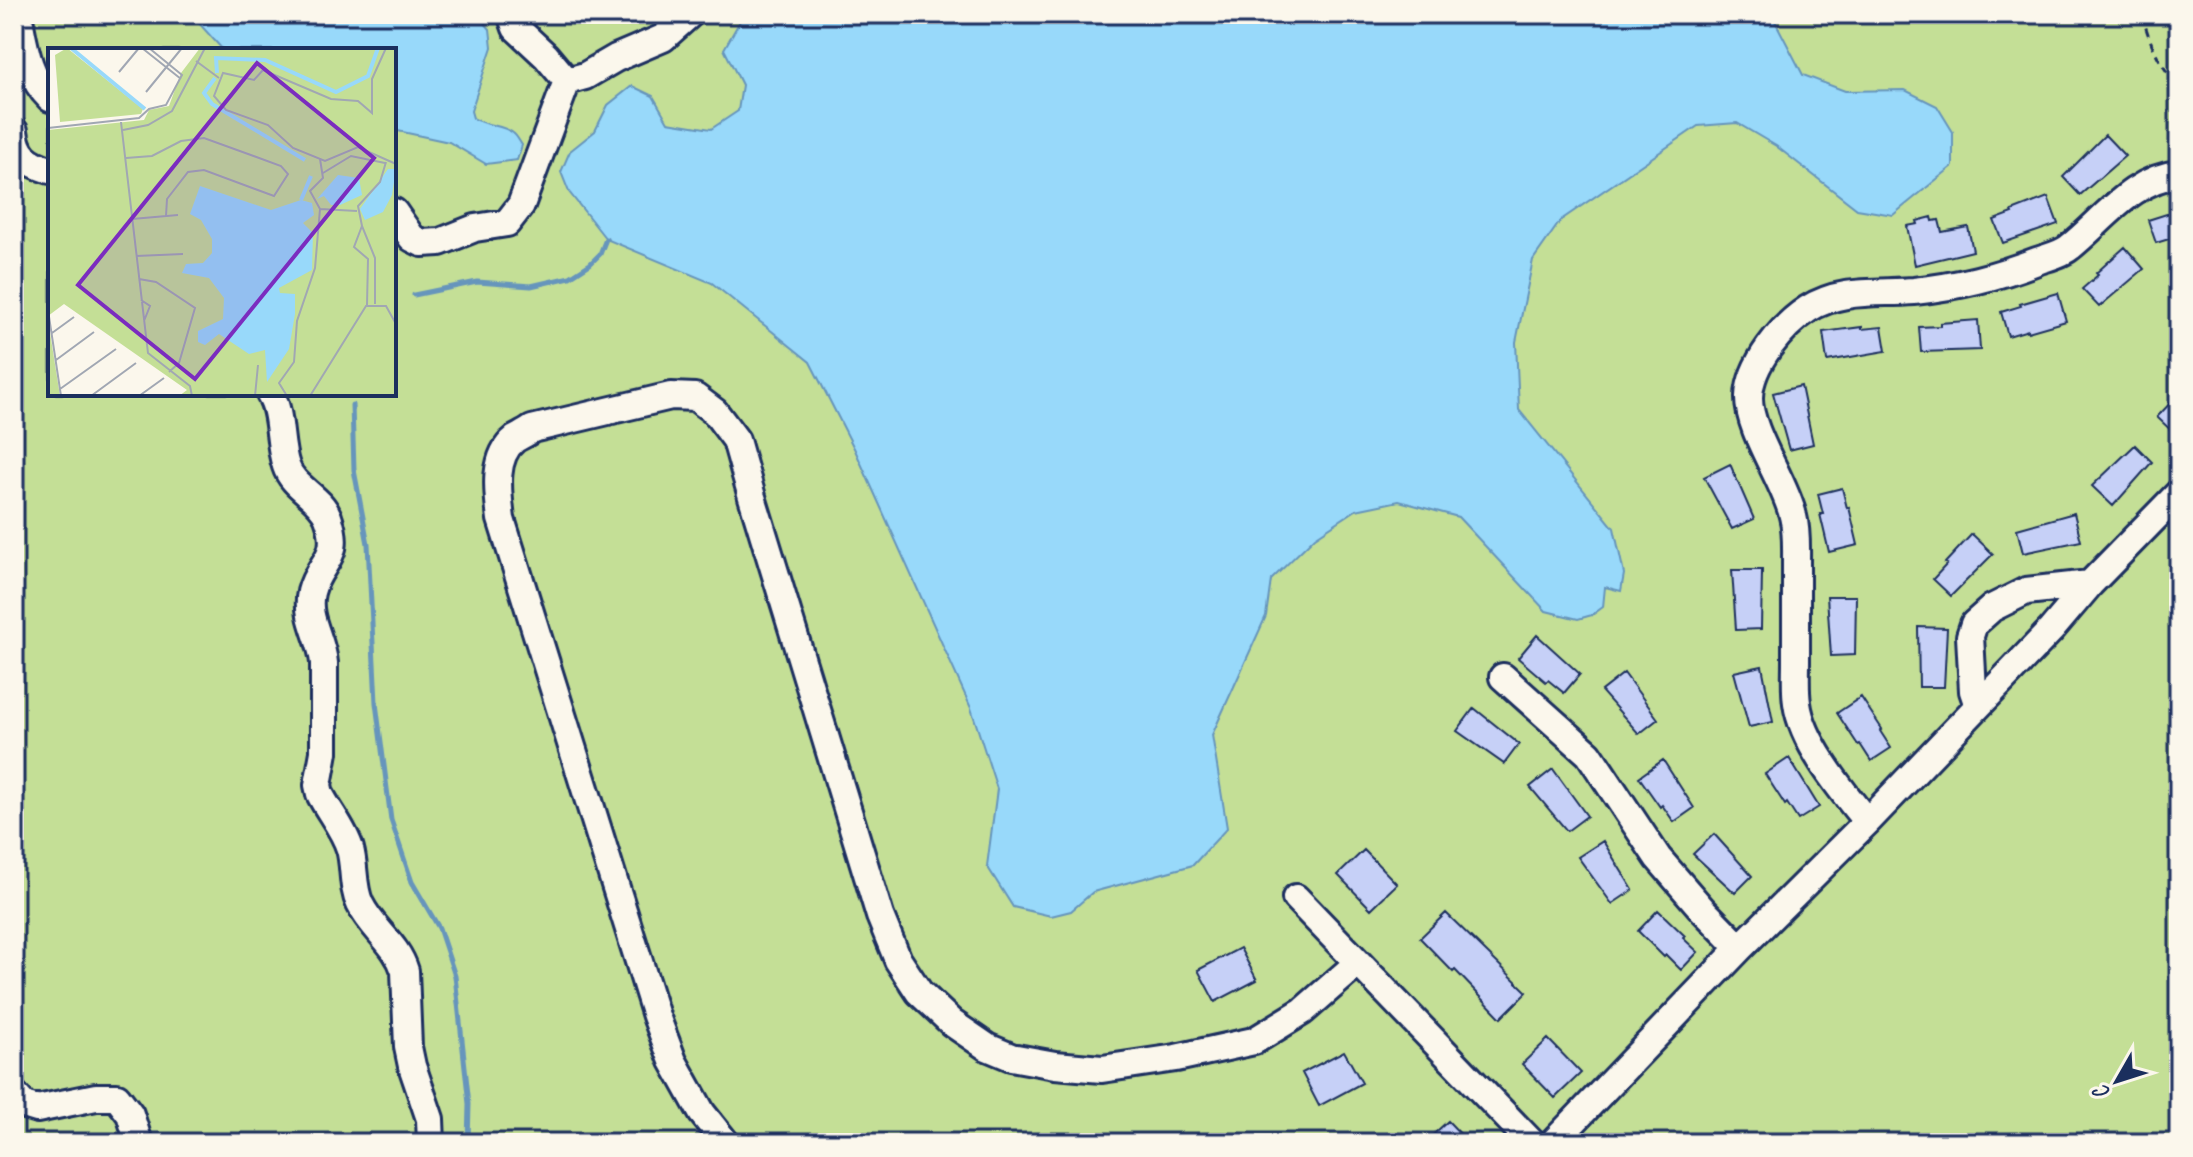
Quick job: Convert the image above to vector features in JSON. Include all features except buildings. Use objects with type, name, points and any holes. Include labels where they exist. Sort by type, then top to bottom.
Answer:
[{"type":"lane","points":[[18,14],[28,62],[34,77],[48,95]]},
{"type":"lane","points":[[511,14],[516,28],[567,81]]},
{"type":"lane","points":[[567,81],[585,76],[639,47],[663,38],[690,14]]},
{"type":"lane","points":[[396,215],[412,238],[422,243],[440,242],[475,228],[507,223],[521,205],[567,81]]},
{"type":"lane","points":[[14,131],[17,150],[28,160],[48,169]]},
{"type":"lane","points":[[1867,822],[1833,779],[1806,732],[1797,705],[1793,515],[1754,421],[1749,398],[1753,376],[1767,350],[1781,334],[1808,309],[1830,298],[1869,291],[1911,291],[1954,286],[1996,277],[2068,249],[2119,202],[2148,182],[2179,174]]},
{"type":"lane","points":[[271,396],[276,403],[280,444],[287,469],[327,514],[332,535],[332,554],[312,589],[309,606],[324,663],[324,752],[318,785],[347,841],[360,904],[403,964],[408,1047],[430,1119],[431,1143]]},
{"type":"lane","points":[[726,1143],[702,1113],[680,1074],[656,1016],[501,519],[498,489],[500,461],[512,441],[532,429],[671,396],[683,396],[695,397],[715,412],[736,440],[880,916],[898,960],[919,992],[952,1023],[987,1047],[1011,1057],[1102,1069],[1176,1058],[1254,1041],[1303,1011],[1358,963]]},
{"type":"lane","points":[[1553,1143],[1740,948],[1867,822],[2179,493]]},
{"type":"lane","points":[[1978,706],[1973,691],[1970,636],[1974,624],[1992,608],[2026,591],[2090,584]]},
{"type":"lane","points":[[1503,677],[1589,754],[1658,858],[1740,948]]},
{"type":"lane","points":[[1296,898],[1532,1143]]},
{"type":"lane","points":[[14,1094],[24,1105],[37,1109],[96,1097],[117,1097],[130,1114],[139,1143]]},
{"type":"path","points":[[2142,14],[2146,32],[2163,68],[2179,87]]},
{"type":"green space","points":[[14,14],[2179,14],[2179,1143],[14,1143]]},
{"type":"water","points":[[195,14],[477,14],[490,29],[492,47],[471,111],[473,118],[514,134],[522,145],[517,160],[486,164],[449,142],[396,132],[396,48],[221,48],[197,21]]},
{"type":"water","points":[[744,14],[1775,14],[1775,21],[1803,75],[1845,91],[1905,90],[1937,106],[1953,132],[1953,166],[1893,215],[1857,209],[1776,146],[1737,123],[1698,126],[1561,220],[1533,260],[1516,342],[1519,410],[1614,528],[1624,574],[1621,591],[1605,587],[1603,607],[1592,615],[1578,619],[1546,611],[1458,517],[1399,501],[1356,510],[1315,537],[1271,580],[1266,616],[1212,735],[1227,828],[1193,865],[1093,892],[1071,911],[1051,916],[1013,907],[987,866],[997,789],[971,708],[855,450],[810,362],[712,283],[606,239],[569,192],[561,172],[570,151],[595,131],[608,105],[632,86],[653,96],[668,122],[711,129],[738,111],[742,85],[724,49]]},
{"type":"waterway","points":[[414,295],[477,282],[531,286],[570,277],[600,254],[606,239]]},
{"type":"waterway","points":[[352,405],[354,470],[368,544],[376,703],[391,820],[412,882],[439,928],[455,976],[469,1104],[468,1143]]}]
